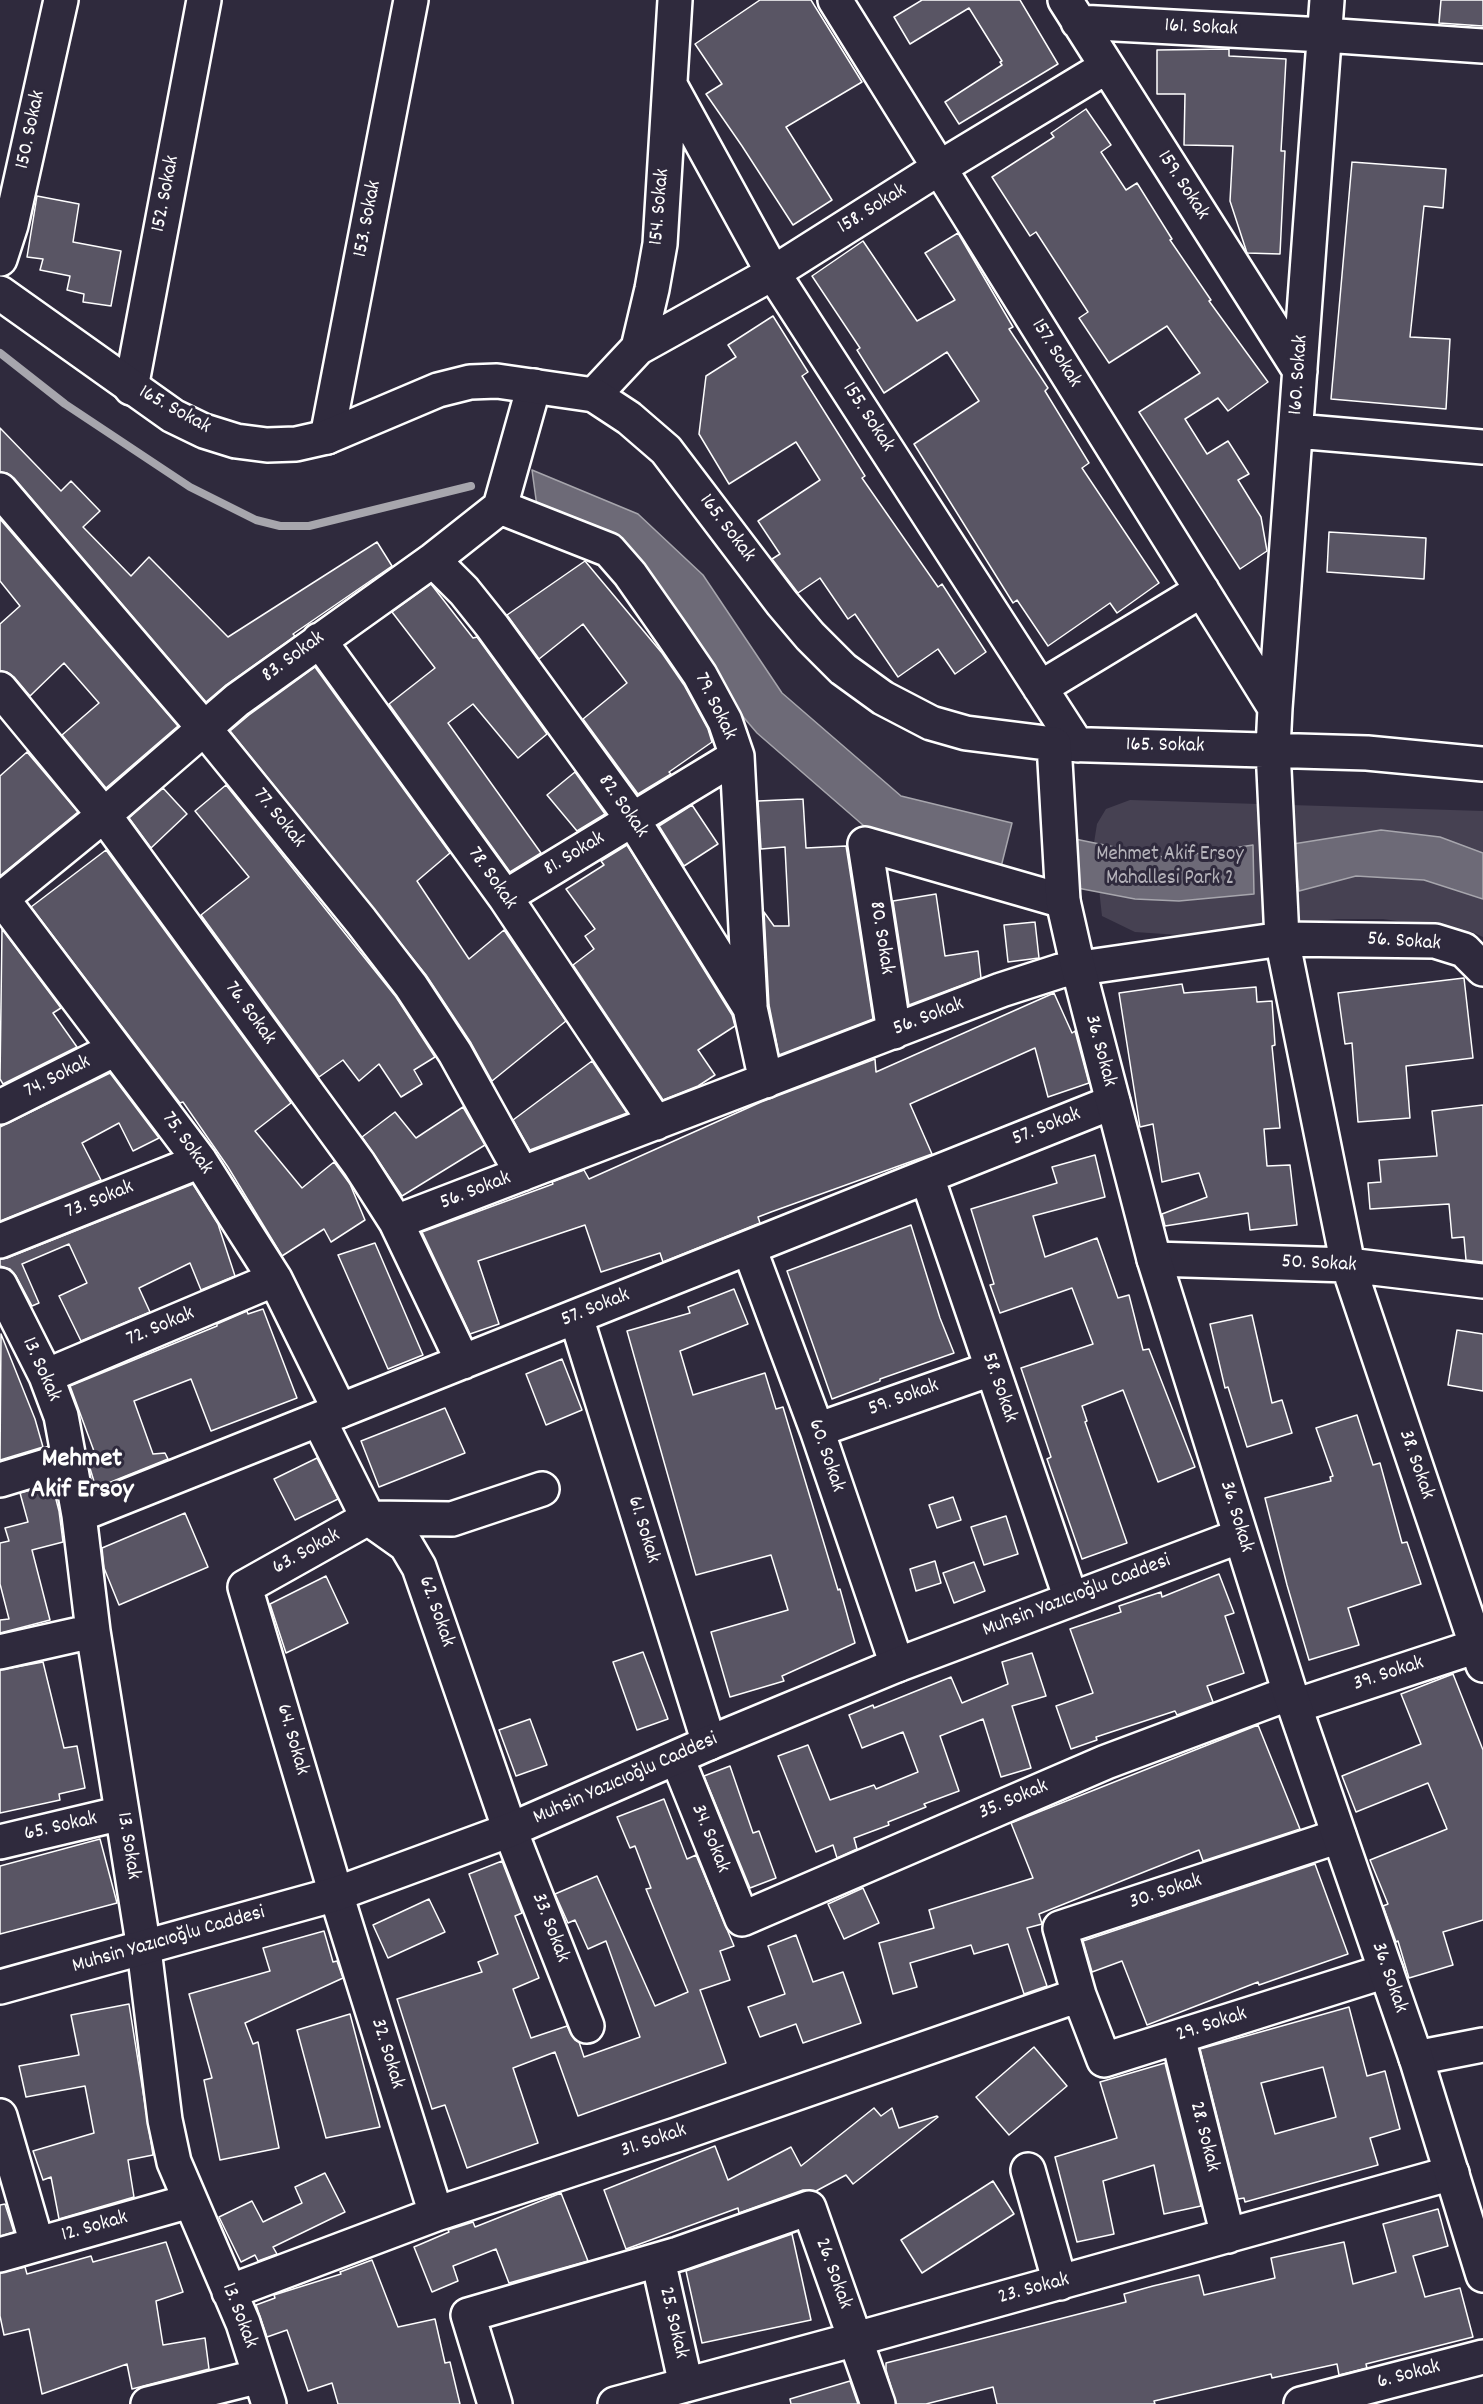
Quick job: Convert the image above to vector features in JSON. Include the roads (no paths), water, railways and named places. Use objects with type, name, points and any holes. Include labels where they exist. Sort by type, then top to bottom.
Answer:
[{"type":"street","name":"150. Sokak","points":[[0,259],[11,225],[60,0]]},
{"type":"street","name":"152. Sokak","points":[[131,388],[204,0]]},
{"type":"street","name":"153. Sokak","points":[[327,437],[411,0]]},
{"type":"street","name":"154. Sokak","points":[[638,348],[660,244],[675,0]]},
{"type":"street","name":"157. Sokak","points":[[835,0],[1275,708]]},
{"type":"street","name":"160. Sokak","points":[[1282,939],[1273,749],[1327,0]]},
{"type":"street","name":"161. Sokak","points":[[1071,11],[1324,35],[1483,46]]},
{"type":"street","name":"159. Sokak","points":[[1071,11],[1300,371]]},
{"type":"street","name":"158. Sokak","points":[[638,348],[773,273],[939,168],[1106,67]]},
{"type":"street","name":"155. Sokak","points":[[670,85],[773,273],[1041,688],[1066,744]]},
{"type":"street","name":"165. Sokak","points":[[0,293],[173,416],[204,431],[236,441],[267,445],[296,444],[327,437],[438,390],[470,382],[497,381],[594,395],[629,418],[666,450],[782,603],[810,636],[843,669],[883,698],[931,723],[966,733],[1066,744],[1367,753],[1483,764]]},
{"type":"street","points":[[594,395],[638,348]]},
{"type":"street","points":[[500,507],[534,386]]},
{"type":"street","points":[[1296,431],[1483,447]]},
{"type":"street","name":"77. Sokak","points":[[0,490],[204,728],[411,986],[455,1053],[522,1174]]},
{"type":"street","name":"83. Sokak","points":[[1,898],[104,815],[237,700],[433,560],[500,507]]},
{"type":"street","name":"79. Sokak","points":[[500,507],[609,550],[630,574],[700,675],[725,721],[737,756],[750,1008]]},
{"type":"street","name":"82. Sokak","points":[[433,560],[464,591],[492,626],[633,820],[750,1008],[766,1081]]},
{"type":"street","points":[[1041,688],[1202,590]]},
{"type":"street","name":"78. Sokak","points":[[319,640],[505,897],[656,1123]]},
{"type":"street","name":"76. Sokak","points":[[0,689],[104,815],[359,1164],[396,1222],[463,1362]]},
{"type":"street","name":"36. Sokak","points":[[1066,744],[1063,901],[1154,1259],[1293,1700],[1416,2058],[1483,2275]]},
{"type":"street","name":"81. Sokak","points":[[505,897],[737,756]]},
{"type":"street","name":"80. Sokak","points":[[894,1032],[866,844],[1063,901]]},
{"type":"street","name":"75. Sokak","points":[[1,898],[200,1161],[275,1279],[330,1415]]},
{"type":"street","name":"56. Sokak","points":[[396,1222],[1001,990],[1078,967],[1282,939],[1435,941],[1464,950],[1483,968]]},
{"type":"street","name":"38. Sokak","points":[[1282,939],[1348,1265],[1481,1652]]},
{"type":"street","name":"74. Sokak","points":[[0,1107],[115,1049]]},
{"type":"street","name":"57. Sokak","points":[[79,1515],[1113,1102]]},
{"type":"street","name":"73. Sokak","points":[[0,1240],[200,1161]]},
{"type":"street","name":"58. Sokak","points":[[927,1177],[1071,1599]]},
{"type":"street","name":"60. Sokak","points":[[749,1248],[817,1430],[897,1665]]},
{"type":"street","name":"50. Sokak","points":[[1154,1259],[1348,1265],[1483,1281]]},
{"type":"street","name":"72. Sokak","points":[[46,1376],[275,1279]]},
{"type":"street","name":"13. Sokak","points":[[0,1285],[46,1376],[61,1416],[79,1515],[93,1631],[144,1949],[165,2120],[174,2162],[243,2323],[264,2390]]},
{"type":"street","name":"61. Sokak","points":[[576,1317],[709,1743]]},
{"type":"street","name":"59. Sokak","points":[[817,1430],[991,1369]]},
{"type":"street","name":"62. Sokak","points":[[330,1415],[368,1518],[406,1545],[419,1567],[510,1830]]},
{"type":"street","points":[[0,1480],[69,1459]]},
{"type":"street","points":[[368,1518],[452,1519],[542,1489]]},
{"type":"street","name":"63. Sokak","points":[[245,1587],[368,1518]]},
{"type":"street","name":"Muhsin Yazıcıoğlu Caddesi","points":[[0,1987],[336,1894],[510,1830],[709,1743],[897,1665],[1240,1536]]},
{"type":"street","name":"64. Sokak","points":[[245,1587],[336,1894]]},
{"type":"street","points":[[2,1647],[93,1631]]},
{"type":"street","name":"39. Sokak","points":[[1293,1700],[1481,1652]]},
{"type":"street","name":"35. Sokak","points":[[742,1919],[1106,1762],[1293,1700]]},
{"type":"street","name":"34. Sokak","points":[[677,1758],[742,1919]]},
{"type":"street","name":"65. Sokak","points":[[0,1842],[122,1813]]},
{"type":"street","name":"33. Sokak","points":[[510,1830],[587,2026]]},
{"type":"street","name":"30. Sokak","points":[[1079,1995],[1060,1928],[1339,1836]]},
{"type":"street","name":"32. Sokak","points":[[336,1894],[436,2214]]},
{"type":"street","name":"29. Sokak","points":[[1079,1995],[1104,2060],[1386,1971]]},
{"type":"street","name":"31. Sokak","points":[[229,2292],[436,2214],[1079,1995]]},
{"type":"street","name":"28. Sokak","points":[[1178,2037],[1228,2236]]},
{"type":"street","points":[[1416,2058],[1483,2045]]},
{"type":"street","points":[[0,2116],[37,2244]]},
{"type":"street","points":[[1028,2170],[1060,2283]]},
{"type":"street","name":"23. Sokak","points":[[615,2404],[856,2340],[1452,2173]]},
{"type":"street","name":"12. Sokak","points":[[0,2255],[190,2201]]},
{"type":"street","name":"26. Sokak","points":[[658,2260],[809,2208],[878,2404]]},
{"type":"street","points":[[495,2404],[468,2315],[658,2260]]},
{"type":"street","name":"25. Sokak","points":[[658,2260],[686,2385]]},
{"type":"street","name":"6. Sokak","points":[[1301,2404],[1483,2357]]},
{"type":"street","points":[[148,2404],[264,2390]]},
{"type":"waterway","points":[[0,353],[65,404],[190,487],[256,520],[280,526],[309,526],[471,486]]},
{"type":"district","name":"Mehmet Akif Ersoy","points":[[82,1476]]},
{"type":"park label","name":"Mehmet Akif Ersoy Mahallesi Park 2","points":[[1170,868]]}]
